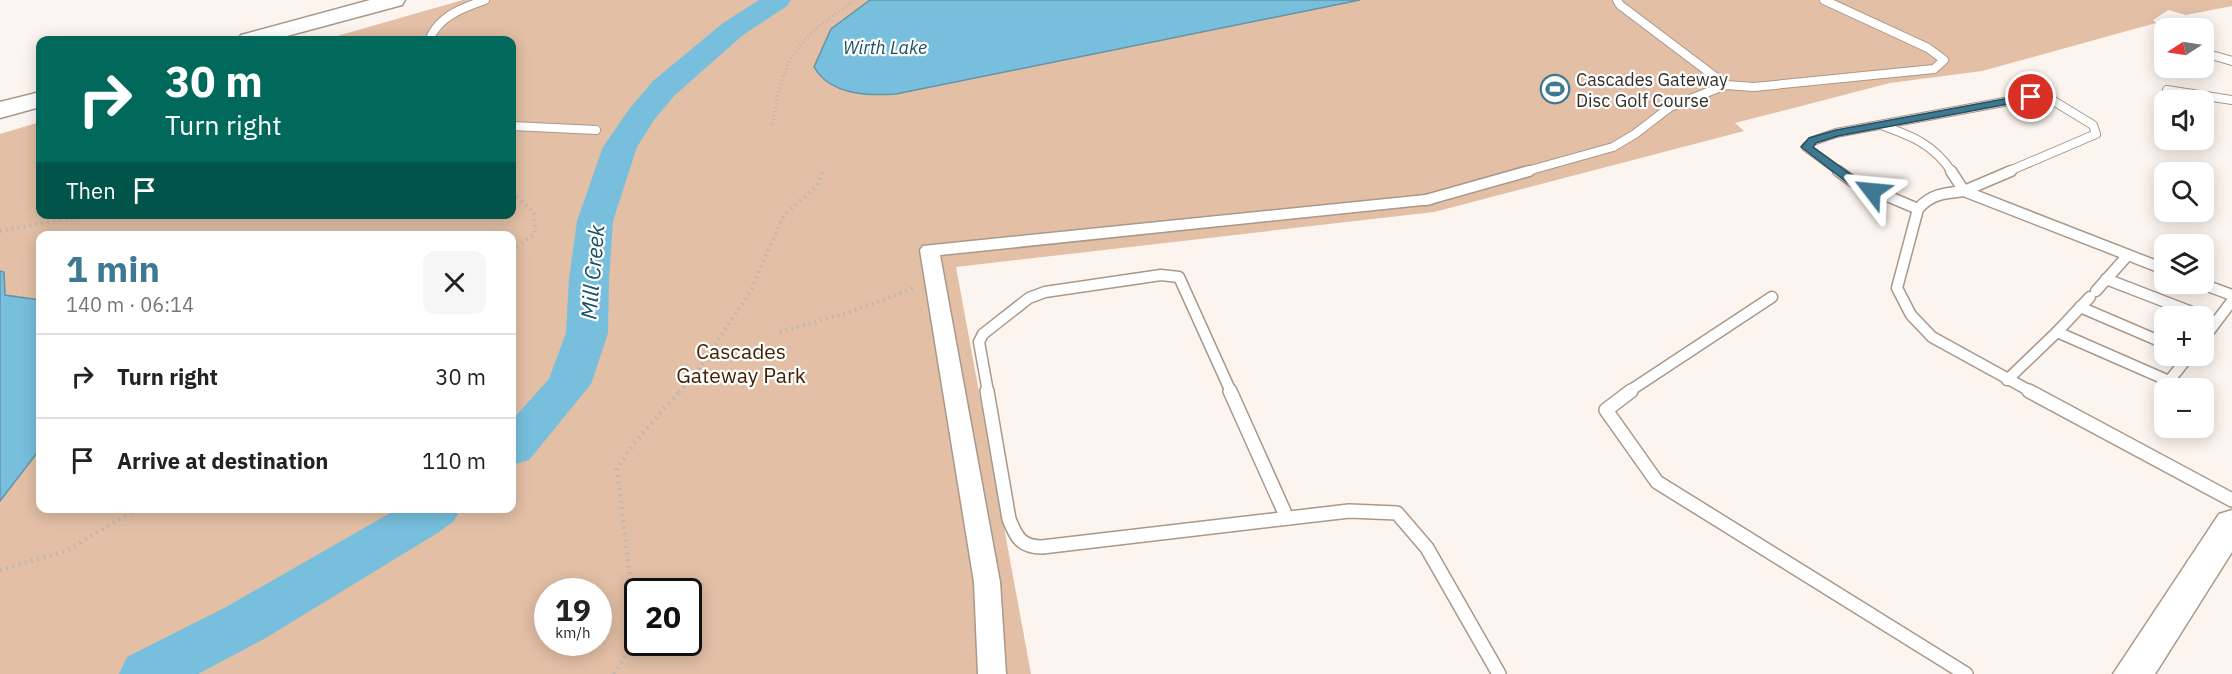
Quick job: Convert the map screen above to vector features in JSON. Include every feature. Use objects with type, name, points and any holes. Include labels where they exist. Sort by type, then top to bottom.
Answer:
[{"type":"highway","points":[[264,36],[394,0]]},
{"type":"highway","points":[[0,110],[36,100]]},
{"type":"main road","points":[[2133,674],[2232,523]]},
{"type":"street","points":[[992,674],[987,582],[930,250],[1426,200]]},
{"type":"lane","points":[[430,36],[442,20],[453,12],[485,0]]},
{"type":"lane","points":[[1617,0],[1620,5],[1726,85]]},
{"type":"lane","points":[[1426,200],[1613,147],[1635,134],[1670,107],[1726,85],[1754,87],[1934,69],[1944,60],[1928,48],[1824,0]]},
{"type":"lane","points":[[2214,56],[2232,61]]},
{"type":"lane","points":[[1918,209],[1852,181],[1806,147],[1812,141],[1836,133],[2031,97],[2047,97],[2093,125],[2096,134],[1964,191],[1941,193],[1928,199],[1918,209],[1897,288],[1911,315],[1932,337],[2007,380],[2232,500]]},
{"type":"lane","points":[[2214,97],[2232,100]]},
{"type":"lane","points":[[1881,124],[1917,138],[1942,157],[1964,191],[2154,265]]},
{"type":"lane","points":[[516,126],[596,130]]},
{"type":"lane","points":[[2007,380],[2057,332],[2128,255]]},
{"type":"lane","points":[[1287,518],[1179,278],[1173,275],[1161,275],[1045,292],[1029,298],[983,334],[979,342],[1009,519],[1018,541],[1027,548],[1349,511],[1397,513],[1427,548],[1499,674]]},
{"type":"lane","points":[[2106,279],[2175,306]]},
{"type":"lane","points":[[2214,288],[2232,295]]},
{"type":"lane","points":[[1772,297],[1614,402],[1606,410],[1657,482],[1966,674]]},
{"type":"lane","points":[[2214,325],[2232,301]]},
{"type":"lane","points":[[2080,307],[2154,339]]},
{"type":"lane","points":[[2057,332],[2169,381],[2181,366]]},
{"type":"path","points":[[773,124],[776,92],[783,67],[796,48],[821,21],[856,0]]},
{"type":"path","points":[[614,674],[626,655],[630,578],[617,469],[634,443],[696,373],[750,292],[784,215],[817,186],[823,171]]},
{"type":"path","points":[[516,196],[534,212],[535,234],[516,247]]},
{"type":"path","points":[[0,231],[66,219]]},
{"type":"path","points":[[780,332],[850,312],[935,282]]},
{"type":"path","points":[[0,570],[66,551],[130,513]]},
{"type":"green space","name":"Cascades Gateway Park","points":[[463,0],[2232,0],[2232,6],[2186,15],[2168,10],[2154,18],[2154,24],[1982,71],[1890,83],[1735,123],[1744,131],[1434,212],[956,267],[1031,674],[0,674],[0,134],[36,123],[36,219],[516,219],[516,36],[337,36]]},
{"type":"water","name":"Wirth Lake","points":[[870,0],[1360,0],[896,94],[874,95],[850,92],[840,88],[821,76],[814,67],[831,29]]},
{"type":"water","points":[[0,271],[4,272],[5,295],[36,299],[36,454],[0,501]]},
{"type":"waterway","name":"Mill Creek","points":[[516,444],[569,384],[587,333],[589,279],[595,221],[620,147],[641,115],[664,88],[733,29],[777,0]]},
{"type":"waterway","name":"Mill Creek","points":[[147,674],[245,623],[429,513]]},
{"type":"place","name":"Cascades Gateway Disc Golf Course","points":[[1555,89]]},
{"type":"route","points":[[1872,191],[1852,181],[1806,147],[1812,141],[1836,133],[2031,97]]}]
